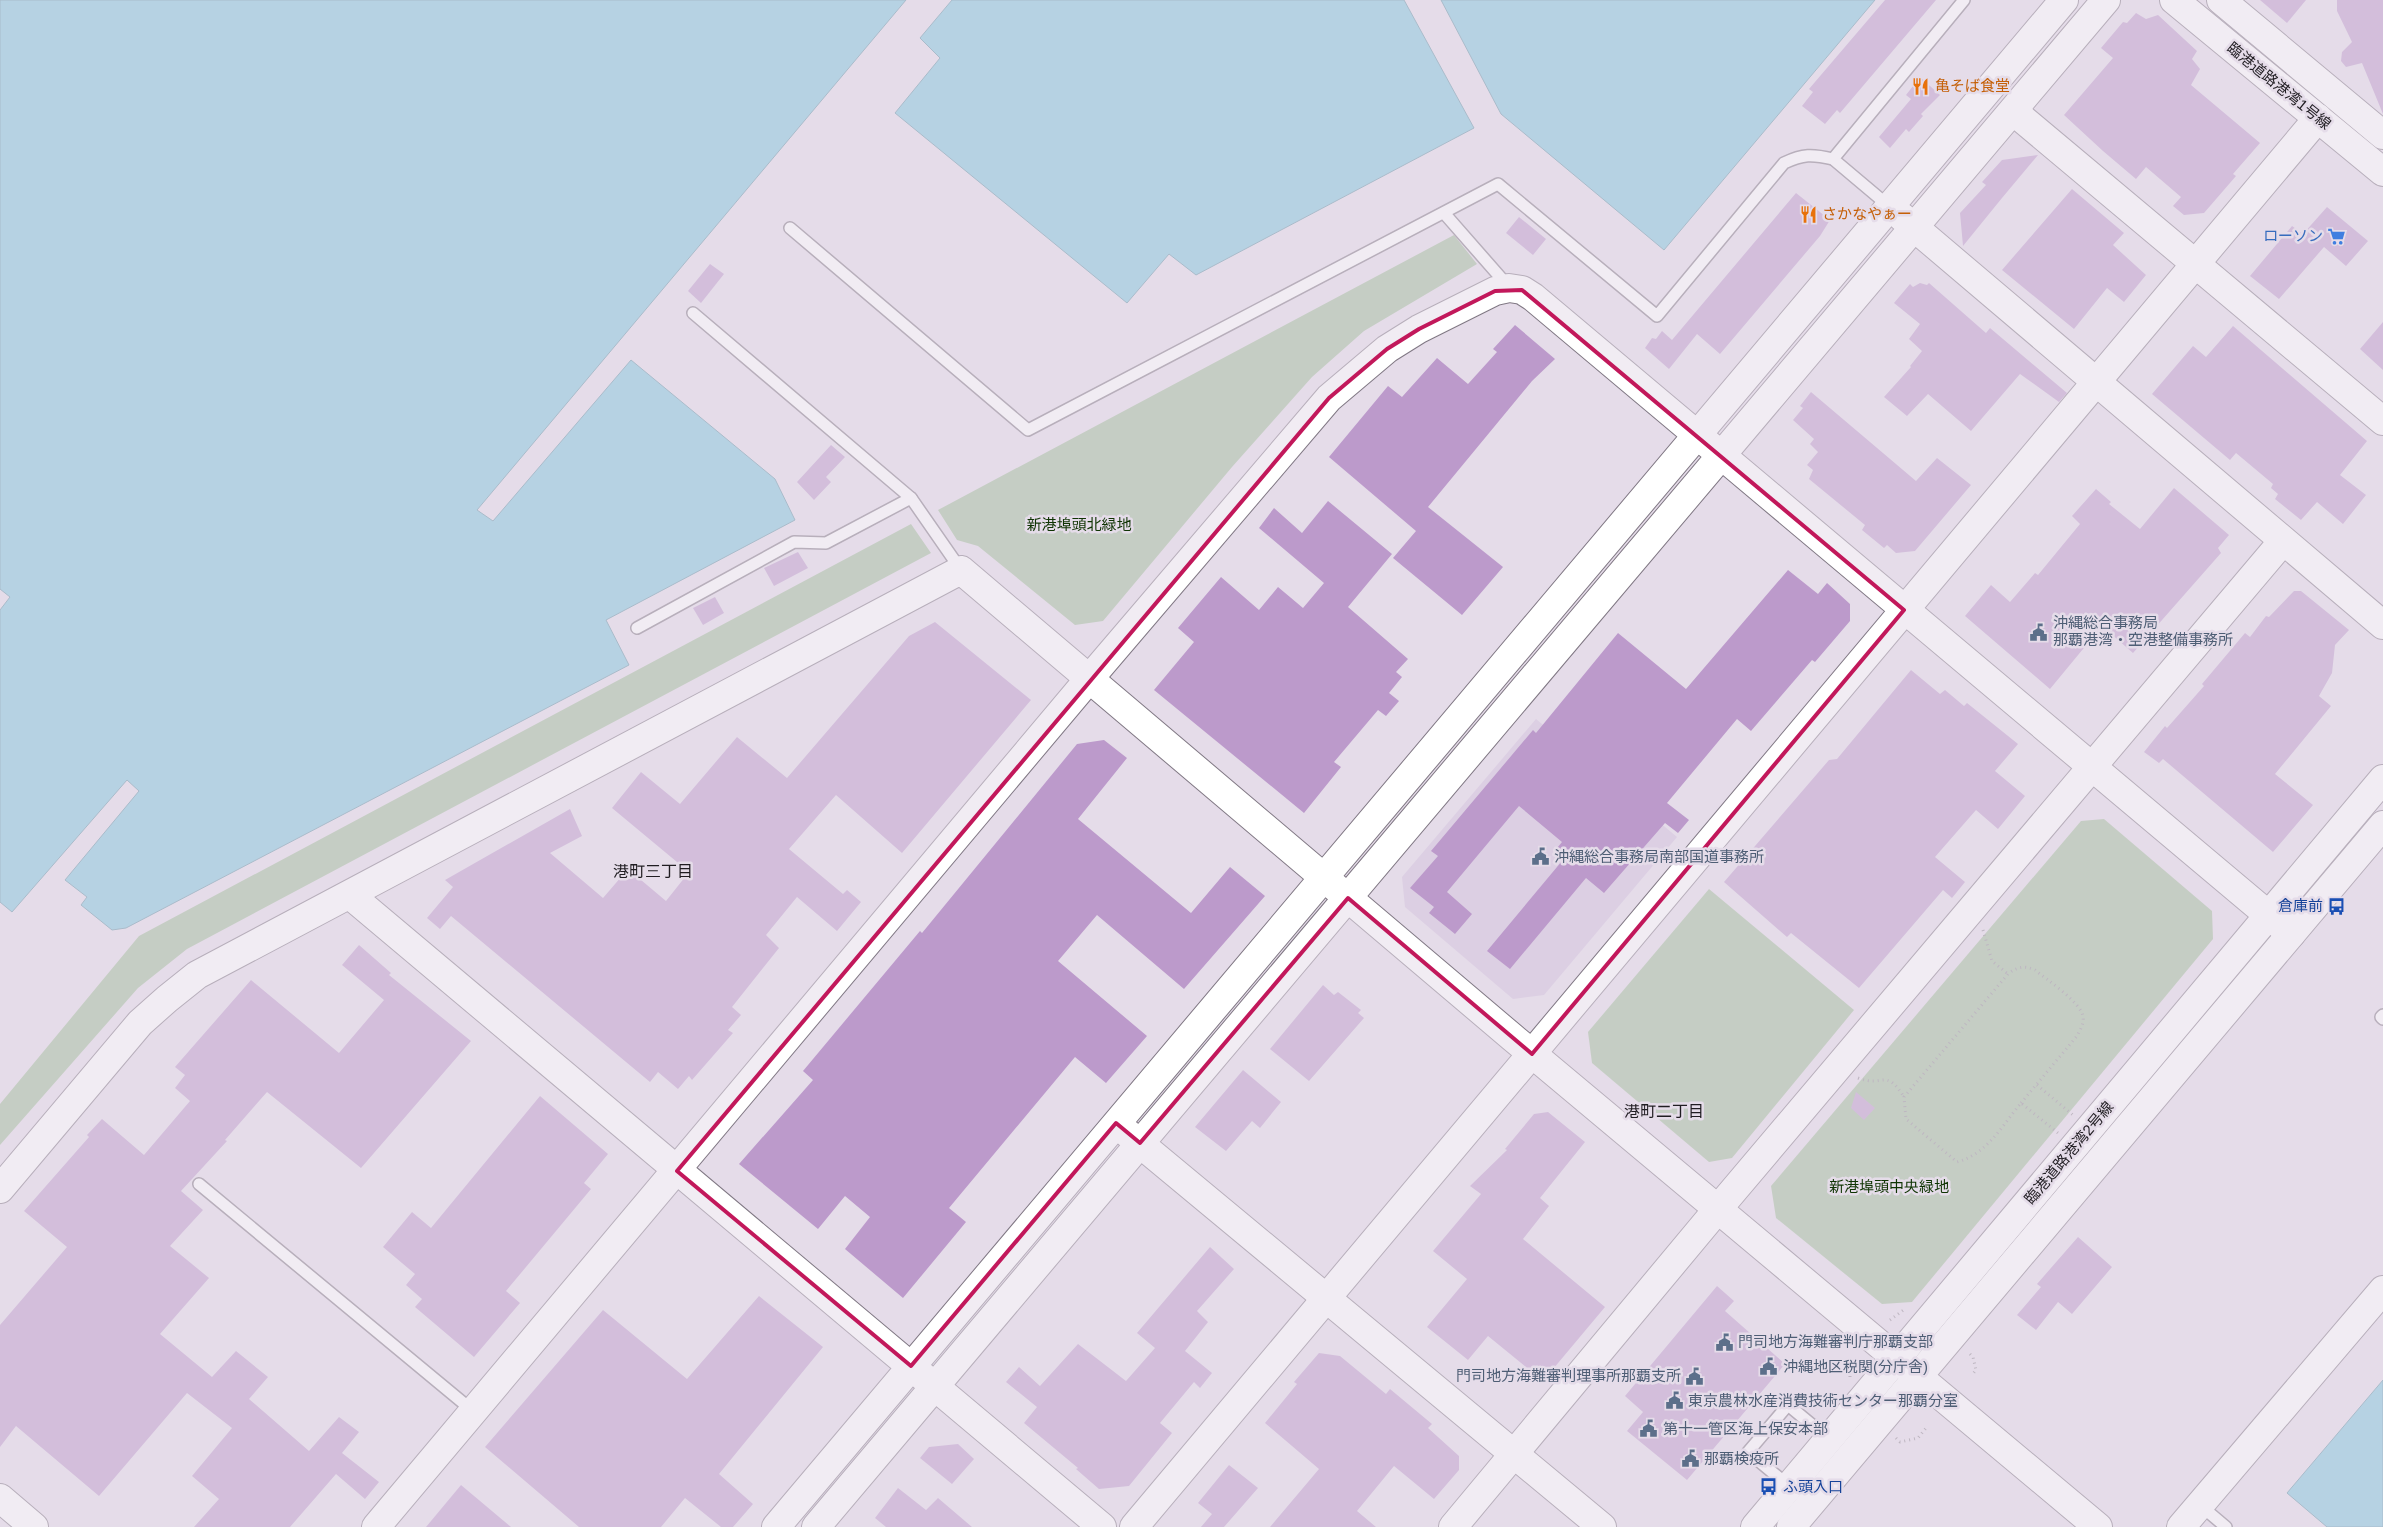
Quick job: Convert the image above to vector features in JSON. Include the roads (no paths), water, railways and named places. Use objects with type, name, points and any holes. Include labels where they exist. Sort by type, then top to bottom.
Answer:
[{"type":"street","points":[[776,1527],[1323,876],[2064,0]]},
{"type":"street","points":[[816,1527],[2106,0]]},
{"type":"street","name":"臨港道路港湾1号線","points":[[2174,0],[2383,172]]},
{"type":"street","name":"臨港道路港湾1号線","points":[[2221,0],[2383,135]]},
{"type":"street","points":[[2013,111],[2383,422]]},
{"type":"street","points":[[1134,1527],[2318,118]]},
{"type":"street","points":[[1890,207],[2383,625]]},
{"type":"street","points":[[376,1527],[1089,679],[1329,398],[1387,349],[1419,329],[1495,291],[1509,288],[1522,290],[1533,297],[1721,457],[2291,934]]},
{"type":"street","points":[[1454,1527],[1717,1210],[2283,541]]},
{"type":"street","points":[[4,1176],[140,1023],[198,975],[961,570],[1717,1210],[2098,1527]]},
{"type":"street","name":"臨港道路港湾2号線","points":[[1755,1527],[2383,779]]},
{"type":"street","name":"臨港道路港湾2号線","points":[[1791,1527],[2383,825]]},
{"type":"street","points":[[350,895],[1102,1527]]},
{"type":"street","points":[[1116,1123],[1602,1527]]},
{"type":"street","points":[[2181,1527],[2383,1290]]},
{"type":"street","points":[[0,1498],[34,1527]]},
{"type":"lane","points":[[1833,159],[1964,0]]},
{"type":"lane","points":[[790,228],[1028,430],[1498,184],[1657,316],[1784,163],[1800,156],[1817,155],[1833,159],[1890,207]]},
{"type":"lane","points":[[1444,212],[1509,288]]},
{"type":"lane","points":[[693,313],[911,498],[961,570]]},
{"type":"lane","points":[[637,628],[794,542],[826,543],[911,498]]},
{"type":"lane","points":[[2383,1015],[2381,1017],[2383,1019]]},
{"type":"lane","points":[[199,1184],[474,1411]]},
{"type":"lane","points":[[1789,1486],[1748,1452],[1788,1405],[1829,1439]]},
{"type":"lane","points":[[2200,1505],[2226,1527]]},
{"type":"water","points":[[0,0],[906,0],[477,510],[493,521],[631,360],[775,479],[795,520],[606,620],[629,665],[126,928],[112,930],[81,905],[87,897],[65,880],[139,791],[127,780],[12,912],[0,902],[0,610],[10,597],[0,589]]},
{"type":"water","points":[[952,0],[1404,0],[1474,128],[1196,275],[1169,254],[1127,303],[895,113],[940,58],[920,38]]},
{"type":"water","points":[[1441,0],[1875,0],[1664,250],[1501,114]]},
{"type":"water","points":[[2383,1380],[2383,1527],[2327,1527],[2287,1493]]},
{"type":"place","name":"亀そば食堂","points":[[1921,86]]},
{"type":"place","name":"さかなやぁー","points":[[1808,214]]},
{"type":"place","name":"ローソン","points":[[2337,236]]},
{"type":"place","name":"沖縄総合事務局 那覇港湾・空港整備事務所","points":[[2039,632]]},
{"type":"place","name":"沖縄総合事務局南部国道事務所","points":[[1540,857]]},
{"type":"place","name":"倉庫前","points":[[2337,906]]},
{"type":"place","name":"門司地方海難審判庁那覇支部","points":[[1724,1342]]},
{"type":"place","name":"沖縄地区税関(分庁舎)","points":[[1769,1367]]},
{"type":"place","name":"門司地方海難審判理事所那覇支所","points":[[1695,1376]]},
{"type":"place","name":"東京農林水産消費技術センター那覇分室","points":[[1674,1401]]},
{"type":"place","name":"第十一管区海上保安本部","points":[[1649,1429]]},
{"type":"place","name":"那覇検疫所","points":[[1690,1459]]},
{"type":"place","name":"ふ頭入口","points":[[1769,1487]]},
{"type":"district","name":"港町三丁目","points":[[653,871]]},
{"type":"district","name":"港町二丁目","points":[[1664,1111]]},
{"type":"park label","name":"新港埠頭北緑地","points":[[1079,525]]},
{"type":"park label","name":"新港埠頭中央緑地","points":[[1889,1187]]}]
